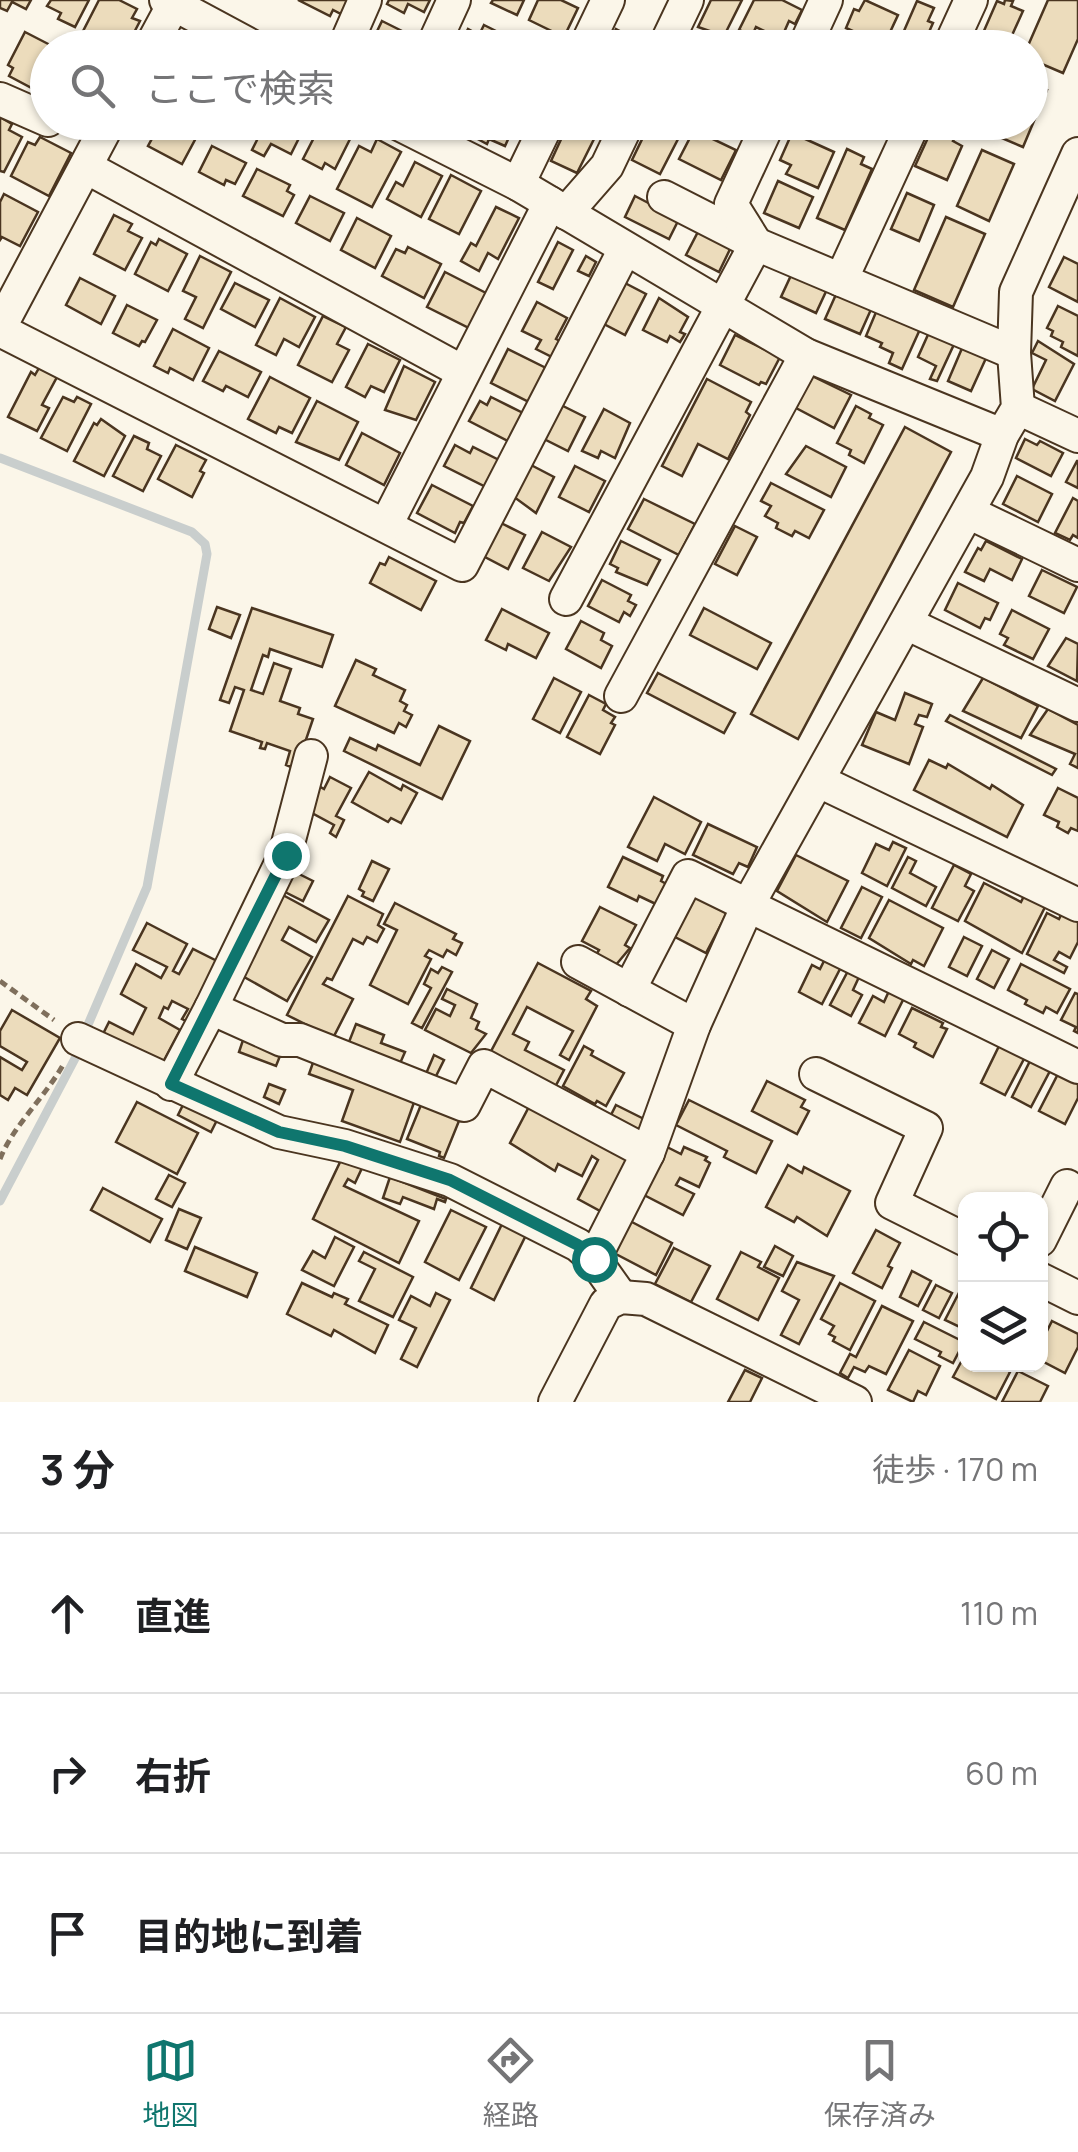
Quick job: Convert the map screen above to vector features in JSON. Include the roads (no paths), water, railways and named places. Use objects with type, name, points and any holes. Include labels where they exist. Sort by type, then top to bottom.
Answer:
[{"type":"street","points":[[352,30],[365,0]]},
{"type":"street","points":[[440,30],[454,0]]},
{"type":"street","points":[[594,30],[608,0]]},
{"type":"street","points":[[673,30],[687,0]]},
{"type":"street","points":[[812,30],[826,0]]},
{"type":"street","points":[[957,30],[971,0]]},
{"type":"street","points":[[158,30],[172,1],[223,30]]},
{"type":"street","points":[[0,99],[30,112]]},
{"type":"street","points":[[430,140],[518,184],[806,354],[1010,421],[1078,436]]},
{"type":"street","points":[[518,184],[539,140]]},
{"type":"street","points":[[386,525],[464,372],[558,208],[607,166],[619,140]]},
{"type":"street","points":[[756,244],[732,204],[761,140]]},
{"type":"street","points":[[841,280],[906,140]]},
{"type":"street","points":[[464,372],[98,144],[13,273],[0,329],[462,565],[625,249]]},
{"type":"street","points":[[594,1259],[648,1152],[694,1024],[749,903],[987,477],[1010,421],[1016,292],[1078,154]]},
{"type":"street","points":[[664,198],[756,244],[1014,353]]},
{"type":"street","points":[[566,599],[756,244]]},
{"type":"street","points":[[621,696],[806,354]]},
{"type":"street","points":[[968,512],[1078,564]]},
{"type":"street","points":[[906,623],[1078,704]]},
{"type":"street","points":[[171,1084],[286,855],[310,756]]},
{"type":"street","points":[[819,781],[1078,905]]},
{"type":"street","points":[[628,990],[688,876],[1078,1068]]},
{"type":"street","points":[[578,962],[694,1024]]},
{"type":"street","points":[[211,1008],[282,1040],[300,1040],[464,1104],[484,1066],[648,1152]]},
{"type":"street","points":[[78,1039],[279,1132],[345,1146],[450,1180],[578,1245],[594,1259],[614,1300]]},
{"type":"street","points":[[816,1074],[926,1128],[892,1203],[958,1236]]},
{"type":"street","points":[[1048,1223],[1066,1186]]},
{"type":"street","points":[[1046,1282],[1078,1298]]},
{"type":"street","points":[[614,1300],[646,1299],[855,1402]]},
{"type":"street","points":[[555,1402],[614,1300]]},
{"type":"waterway","points":[[0,458],[192,532],[205,544],[207,554],[147,887],[84,1034]]},
{"type":"waterway","points":[[0,1201],[80,1049]]}]
